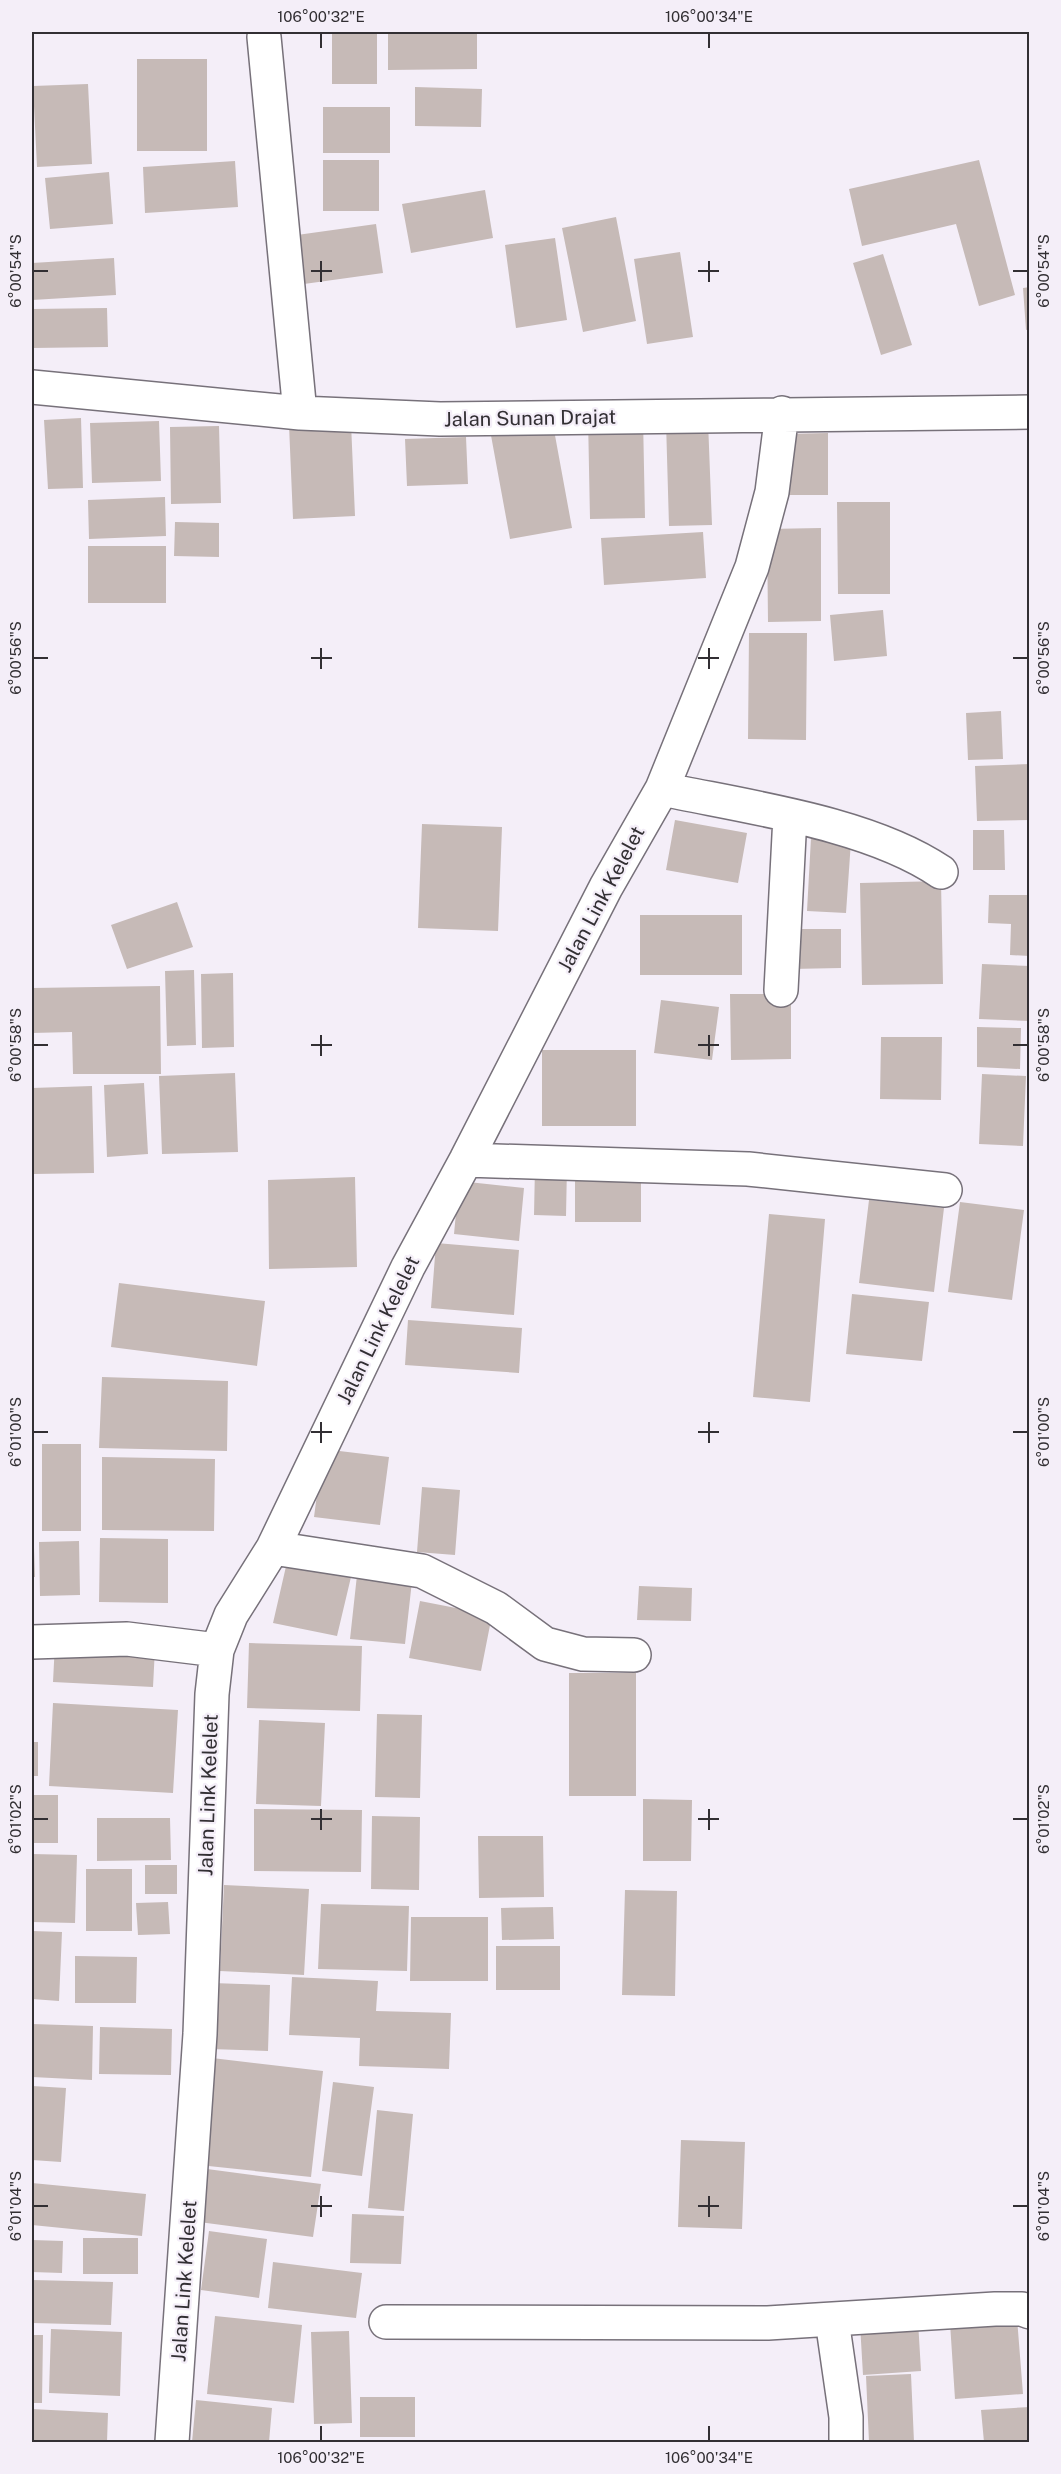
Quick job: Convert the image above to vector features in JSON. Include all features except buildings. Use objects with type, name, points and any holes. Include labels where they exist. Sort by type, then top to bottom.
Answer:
[{"type":"street","points":[[264,37],[300,413]]},
{"type":"street","name":"Jalan Sunan Drajat","points":[[32,387],[300,413],[440,420],[782,413],[1029,412]]},
{"type":"street","name":"Jalan Link Kelelet","points":[[172,2442],[200,2034],[212,1694],[217,1650],[231,1615],[273,1548],[408,1267],[466,1160],[606,887],[662,789],[752,567],[772,492],[782,413]]},
{"type":"street","points":[[662,789],[790,816],[881,841],[916,855],[940,872]]},
{"type":"street","points":[[781,990],[790,816]]},
{"type":"street","points":[[466,1160],[748,1169],[945,1190]]},
{"type":"street","points":[[273,1548],[422,1571],[496,1608],[545,1644],[583,1654],[634,1655]]},
{"type":"street","points":[[32,1642],[127,1639],[217,1650]]},
{"type":"street","points":[[386,2322],[768,2323],[995,2309],[1022,2309],[1029,2312]]},
{"type":"street","points":[[832,2320],[846,2417],[846,2442]]}]
